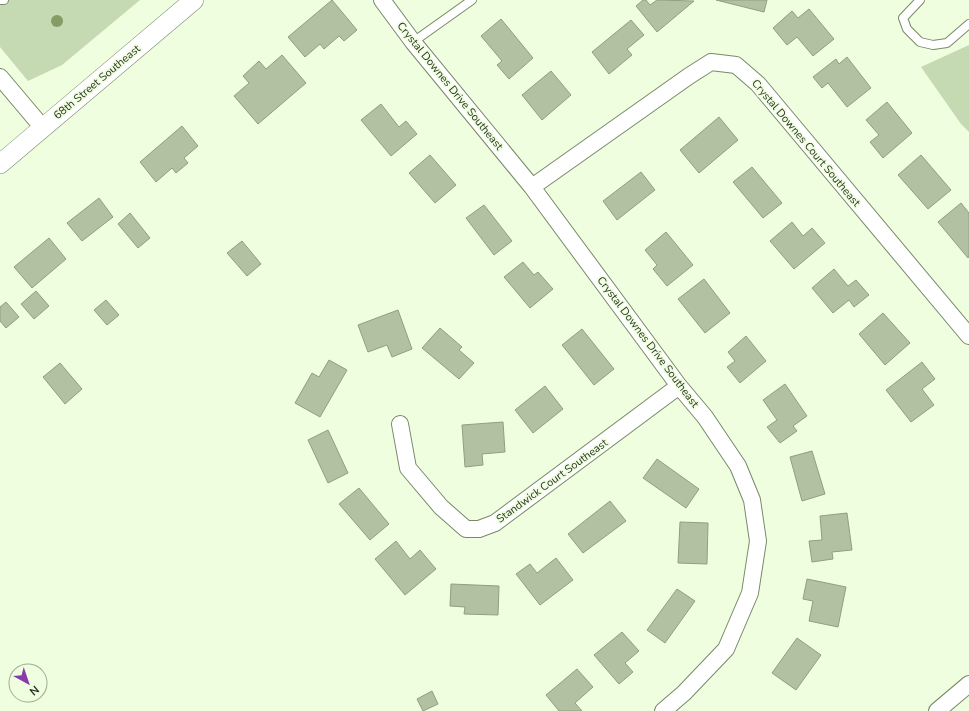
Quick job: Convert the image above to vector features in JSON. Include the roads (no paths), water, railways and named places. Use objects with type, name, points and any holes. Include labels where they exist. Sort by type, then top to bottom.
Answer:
[{"type":"street","name":"68th Street Southeast","points":[[0,164],[194,0]]},
{"type":"street","name":"Crystal Downes Drive Southeast","points":[[382,0],[414,42],[532,187],[679,386],[705,417],[738,466],[752,500],[758,541],[750,593],[726,649],[684,693],[663,711]]},
{"type":"street","name":"Crystal Downes Court Southeast","points":[[532,187],[711,62],[736,65],[758,84],[969,336]]},
{"type":"street","points":[[0,77],[43,128]]},
{"type":"street","name":"Standwick Court Southeast","points":[[400,424],[408,468],[441,507],[466,529],[479,529],[501,519],[679,386]]},
{"type":"street","points":[[937,711],[969,684]]},
{"type":"lane","points":[[414,42],[472,0]]},
{"type":"lane","points":[[920,0],[903,18],[907,29],[920,42],[933,45],[947,42],[969,24]]}]
